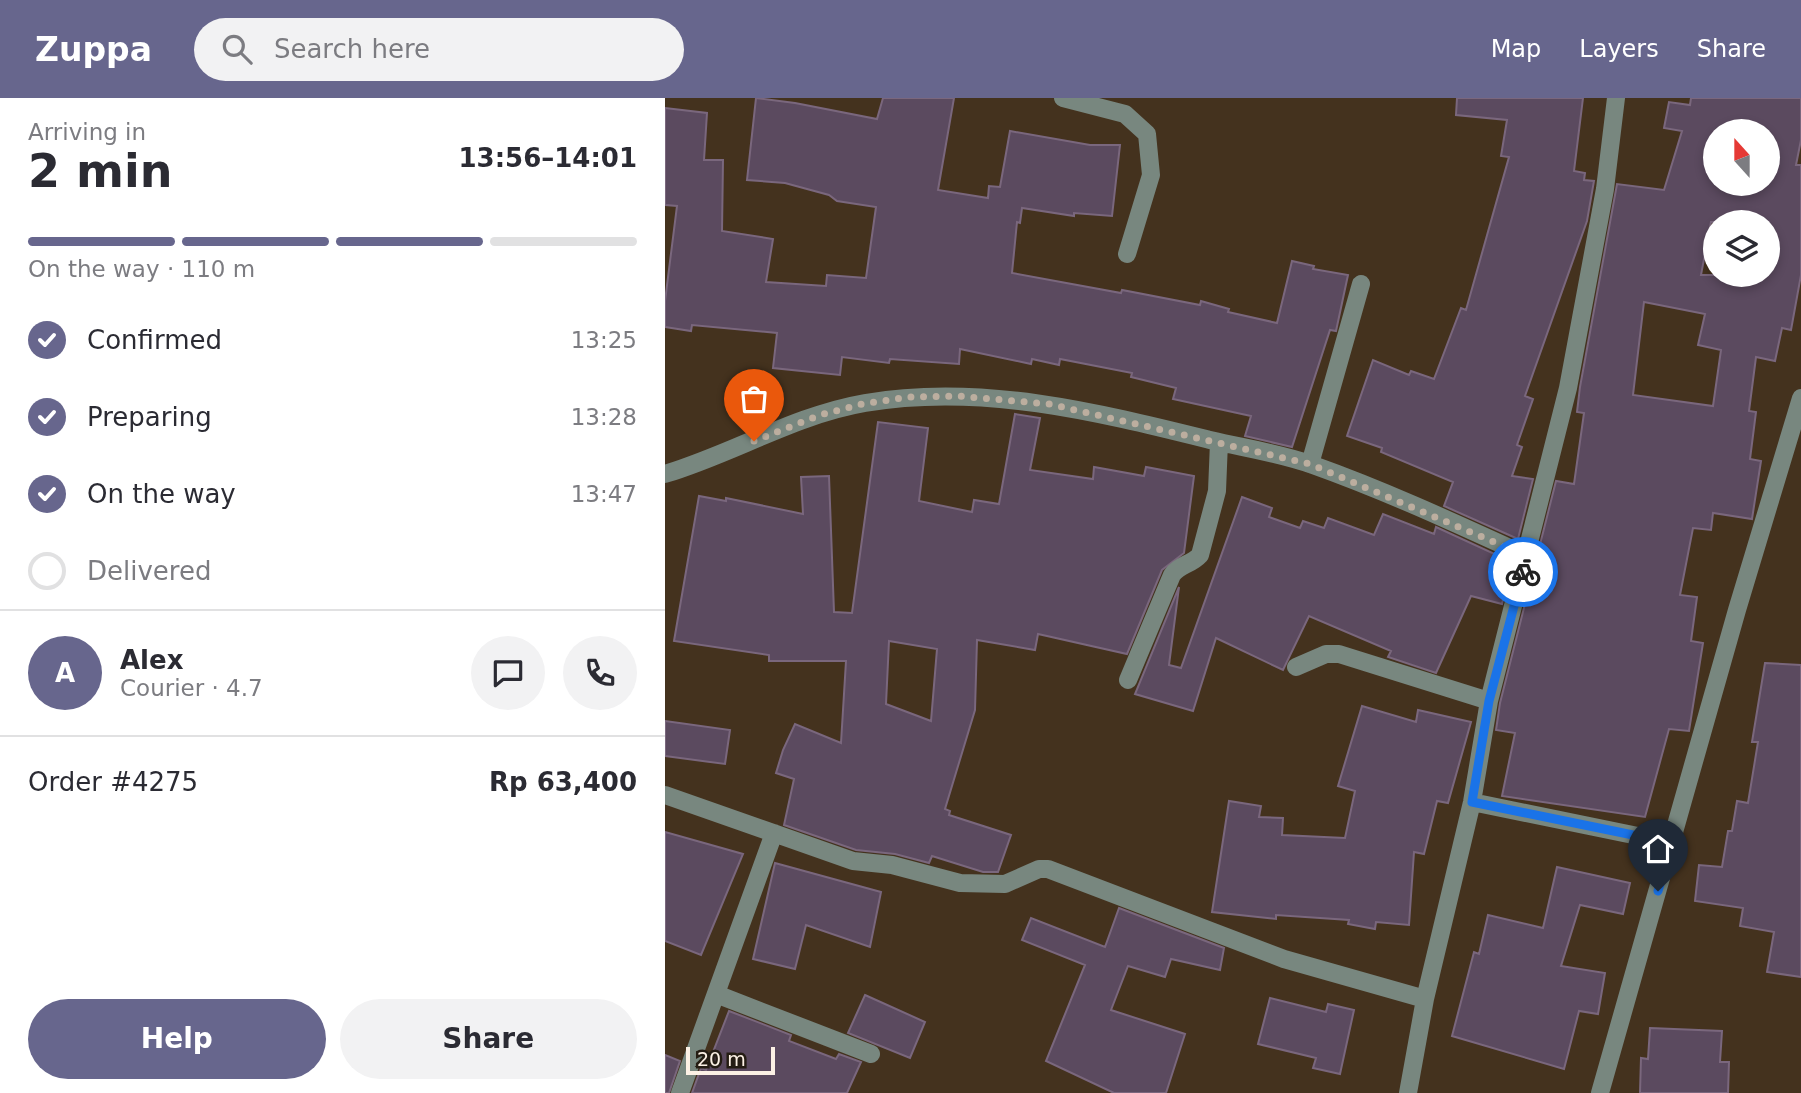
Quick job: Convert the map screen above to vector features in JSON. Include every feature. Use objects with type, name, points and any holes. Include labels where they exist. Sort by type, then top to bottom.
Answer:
[{"type":"street","points":[[1063,98],[1125,114],[1147,134],[1151,176],[1127,254]]},
{"type":"street","points":[[1408,1093],[1425,999],[1472,802],[1489,701],[1570,374],[1605,189],[1616,98]]},
{"type":"street","points":[[1310,464],[1361,284]]},
{"type":"street","points":[[665,474],[695,465],[820,415],[862,404],[909,397],[958,396],[1049,404],[1310,464],[1527,556]]},
{"type":"street","points":[[1600,1093],[1737,610],[1801,398]]},
{"type":"street","points":[[1128,680],[1172,575],[1180,566],[1195,561],[1199,555],[1217,491],[1219,442]]},
{"type":"street","points":[[1296,667],[1327,654],[1339,654],[1489,701]]},
{"type":"street","points":[[665,795],[853,861],[892,865],[960,883],[1005,884],[1039,869],[1048,869],[1284,959],[1425,999]]},
{"type":"street","points":[[1472,802],[1672,843]]},
{"type":"street","points":[[680,1093],[774,833]]},
{"type":"street","points":[[716,994],[871,1054]]},
{"type":"building","points":[[756,98],[877,119],[883,98],[954,98],[938,190],[988,198],[989,186],[1000,187],[1010,131],[1090,145],[1120,145],[1112,216],[1074,213],[1074,216],[1022,208],[1020,223],[1017,222],[1012,273],[1200,305],[1201,301],[1229,309],[1228,312],[1277,323],[1292,261],[1314,266],[1313,269],[1348,275],[1336,331],[1330,330],[1292,447],[1245,436],[1251,416],[1173,399],[1176,388],[1131,377],[1132,373],[1060,359],[1059,365],[1032,359],[1031,364],[960,349],[959,364],[890,359],[889,363],[842,357],[840,375],[773,368],[777,333],[692,325],[691,331],[665,327],[665,301],[677,206],[665,205],[665,108],[707,113],[704,160],[723,160],[722,231],[773,239],[766,282],[826,286],[827,275],[866,278],[876,207],[837,201],[829,195],[785,183],[747,180]]},
{"type":"building","points":[[1457,98],[1583,98],[1574,171],[1585,173],[1584,180],[1594,181],[1587,221],[1525,396],[1533,399],[1517,445],[1522,447],[1512,476],[1533,479],[1518,539],[1444,506],[1453,482],[1381,452],[1382,448],[1347,436],[1373,360],[1409,375],[1411,371],[1434,379],[1461,308],[1466,310],[1509,157],[1501,156],[1507,120],[1456,115]]},
{"type":"building","points":[[1691,98],[1801,98],[1801,140],[1796,165],[1801,165],[1801,275],[1791,330],[1782,328],[1775,361],[1756,357],[1749,411],[1756,412],[1750,459],[1761,461],[1752,519],[1713,513],[1711,530],[1693,528],[1680,595],[1697,597],[1691,641],[1703,643],[1689,731],[1669,729],[1645,817],[1502,796],[1515,733],[1496,730],[1500,703],[1556,481],[1574,484],[1584,413],[1577,412],[1580,387],[1617,184],[1664,190],[1682,131],[1664,128],[1669,102],[1690,105]],"holes":[[[1644,302],[1705,314],[1698,345],[1721,350],[1713,406],[1633,395]]]},
{"type":"building","points":[[1015,414],[1040,418],[1030,470],[1093,479],[1094,467],[1144,476],[1146,467],[1194,476],[1184,553],[1162,570],[1127,654],[1038,634],[1035,650],[977,640],[975,710],[945,809],[950,811],[949,815],[1011,835],[998,872],[983,872],[932,856],[929,863],[895,854],[856,850],[784,825],[794,779],[776,773],[783,750],[795,724],[841,743],[846,661],[769,661],[769,655],[674,641],[699,496],[726,501],[726,498],[803,514],[801,477],[829,476],[834,612],[852,613],[878,422],[928,428],[919,501],[972,512],[974,500],[999,504]],"holes":[[[889,641],[937,649],[931,721],[886,704]]]},
{"type":"building","points":[[1242,497],[1272,508],[1269,517],[1300,528],[1303,521],[1324,528],[1328,518],[1374,535],[1383,514],[1434,534],[1436,527],[1512,562],[1502,604],[1471,596],[1436,673],[1388,657],[1391,651],[1309,616],[1283,670],[1216,638],[1193,711],[1135,694],[1179,587],[1169,665],[1181,668]]},
{"type":"building","points":[[1765,663],[1801,665],[1801,977],[1767,972],[1774,932],[1740,926],[1743,908],[1695,901],[1699,865],[1722,867],[1728,831],[1732,831],[1737,801],[1748,803],[1758,742],[1752,742]]},
{"type":"building","points":[[1362,706],[1416,722],[1418,710],[1471,722],[1448,803],[1437,801],[1424,854],[1414,852],[1409,925],[1376,922],[1375,929],[1348,924],[1349,920],[1276,915],[1276,919],[1212,912],[1229,801],[1261,806],[1259,817],[1283,818],[1282,835],[1345,838],[1355,791],[1338,786]]},
{"type":"building","points":[[665,721],[730,730],[725,764],[665,756]]},
{"type":"building","points":[[665,832],[743,854],[701,955],[665,941]]},
{"type":"building","points":[[775,863],[881,892],[870,947],[806,925],[795,969],[753,959]]},
{"type":"building","points":[[1557,867],[1630,883],[1623,914],[1580,905],[1561,966],[1605,973],[1598,1014],[1579,1011],[1564,1069],[1452,1036],[1474,952],[1479,954],[1488,915],[1543,928]]},
{"type":"building","points":[[1119,908],[1224,948],[1220,970],[1171,959],[1165,977],[1128,966],[1111,1010],[1185,1034],[1166,1093],[1114,1093],[1046,1061],[1085,965],[1022,940],[1031,918],[1105,947]]},
{"type":"building","points":[[865,995],[925,1022],[910,1058],[848,1033]]},
{"type":"building","points":[[1270,998],[1326,1012],[1328,1004],[1354,1010],[1340,1074],[1313,1068],[1316,1058],[1258,1044]]},
{"type":"building","points":[[729,1011],[791,1035],[789,1041],[836,1059],[839,1054],[861,1062],[847,1093],[692,1093],[701,1068],[706,1070]]},
{"type":"building","points":[[1650,1028],[1722,1031],[1720,1062],[1729,1062],[1728,1093],[1640,1093],[1641,1058],[1648,1059]]},
{"type":"building","points":[[665,1055],[680,1061],[669,1093],[665,1093]]},
{"type":"way so far","points":[[754,441],[820,415],[862,404],[909,397],[958,396],[1049,404],[1310,464],[1422,509],[1527,556],[1523,572]]},
{"type":"route","points":[[1523,572],[1489,701],[1472,802],[1672,843],[1658,891]]}]
